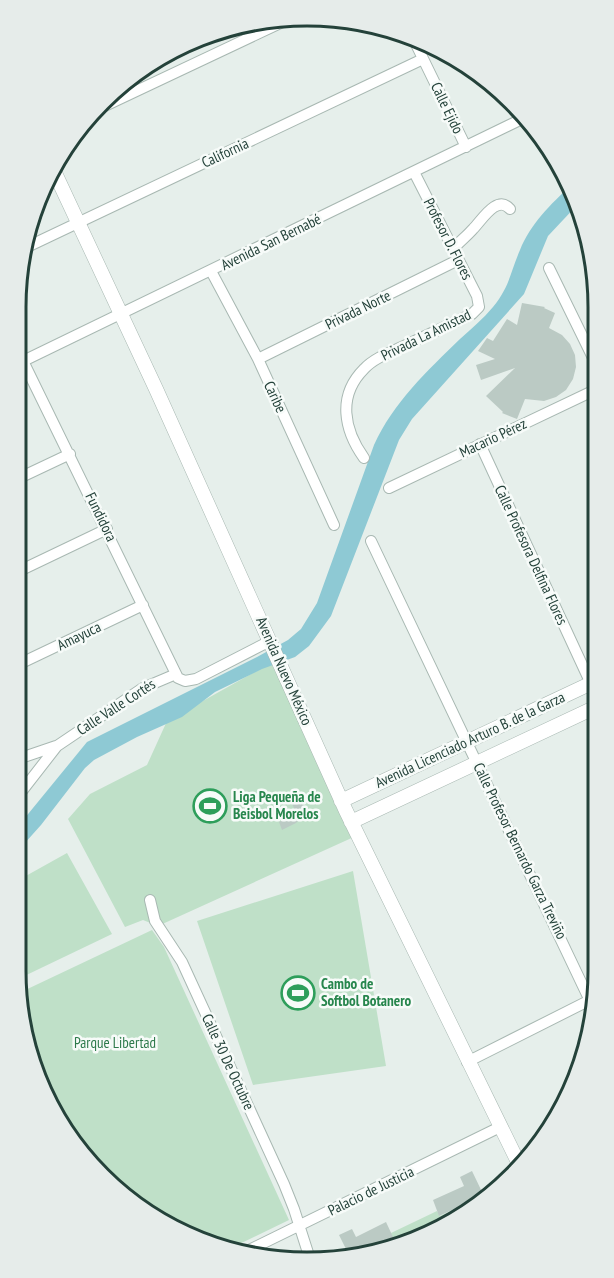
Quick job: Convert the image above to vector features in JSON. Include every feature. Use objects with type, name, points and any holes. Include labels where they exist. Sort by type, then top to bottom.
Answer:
[{"type":"street","points":[[116,100],[270,28]]},
{"type":"street","name":"Calle Ejido","points":[[418,48],[466,147]]},
{"type":"street","name":"California","points":[[33,244],[423,59]]},
{"type":"street","name":"Avenida San Bernabé","points":[[26,360],[519,121]]},
{"type":"street","name":"Profesor D. Flores","points":[[414,172],[477,296],[479,307]]},
{"type":"street","name":"Avenida Nuevo México","points":[[57,178],[122,314],[341,801],[517,1159]]},
{"type":"street","points":[[453,249],[493,208],[503,204],[510,209]]},
{"type":"street","name":"Privada Norte","points":[[258,359],[458,260]]},
{"type":"street","points":[[549,268],[588,348]]},
{"type":"street","name":"Caribe","points":[[211,271],[258,359],[334,525]]},
{"type":"street","name":"Privada La Amistad","points":[[364,458],[351,436],[346,414],[352,387],[361,372],[379,358],[472,314],[479,307]]},
{"type":"street","name":"Fundidora","points":[[26,375],[70,454],[176,674]]},
{"type":"street","name":"Macario Pérez","points":[[389,488],[588,393]]},
{"type":"street","name":"Calle Profesora Delfina Flores","points":[[480,444],[588,669]]},
{"type":"street","points":[[26,475],[70,454]]},
{"type":"street","points":[[26,568],[107,529]]},
{"type":"street","name":"Calle Profesor Bernardo Garza Treviño","points":[[371,541],[588,992]]},
{"type":"street","name":"Amayuca","points":[[26,661],[143,605]]},
{"type":"street","name":"Calle Valle Cortés","points":[[26,786],[57,746],[143,688],[176,674],[182,680],[191,681],[271,642]]},
{"type":"street","name":"Avenida Licenciado Arturo B. de la Garza","points":[[341,801],[588,685]]},
{"type":"street","name":"Avenida Licenciado Arturo B. de la Garza","points":[[351,822],[588,711]]},
{"type":"street","points":[[26,756],[57,746]]},
{"type":"street","name":"Calle 30 De Octubre","points":[[150,900],[155,921],[186,972],[284,1184],[308,1252]]},
{"type":"street","points":[[467,1062],[586,1004]]},
{"type":"street","name":"Palacio de Justicia","points":[[255,1247],[500,1127]]},
{"type":"green space","name":"Liga Pequeña de Beisbol Morelos","points":[[271,663],[356,836],[158,926],[143,920],[125,927],[68,819],[90,794],[147,765],[167,721]]},
{"type":"green space","points":[[67,853],[112,934],[26,975],[26,876]]},
{"type":"green space","name":"Cambo de Softbol Botanero","points":[[353,871],[386,1066],[253,1085],[197,921]]},
{"type":"green space","name":"Parque Libertad","points":[[152,930],[164,947],[289,1220],[239,1244],[199,1231],[166,1215],[121,1183],[95,1157],[63,1112],[55,1096],[35,1044],[26,990]]},
{"type":"green space","points":[[461,1206],[415,1231],[379,1243],[392,1237],[391,1233],[437,1211],[440,1216]]},
{"type":"water","points":[[564,193],[572,211],[548,236],[524,294],[412,419],[399,440],[331,616],[309,646],[295,657],[262,669],[215,692],[182,717],[94,760],[85,768],[26,842],[26,817],[87,742],[257,657],[288,640],[301,629],[317,603],[374,445],[382,430],[412,388],[481,320],[499,299],[524,241],[535,223]]},
{"type":"building","points":[[522,303],[545,307],[555,313],[549,328],[562,335],[570,344],[575,355],[576,367],[573,379],[566,390],[544,401],[525,399],[517,419],[502,413],[486,396],[515,368],[481,380],[476,365],[495,359],[478,351],[487,338],[493,341],[507,319],[517,325]]},
{"type":"building","points":[[297,791],[304,806],[300,819],[282,830],[279,822],[291,816],[294,808],[288,795]]},
{"type":"building","points":[[472,1171],[482,1191],[461,1206],[439,1216],[433,1200],[464,1186],[460,1177]]},
{"type":"building","points":[[386,1222],[393,1237],[380,1243],[346,1250],[339,1235],[352,1229],[356,1237]]},
{"type":"place","name":"Liga Pequeña de Beisbol Morelos","points":[[210,806]]},
{"type":"place","name":"Cambo de Softbol Botanero","points":[[298,993]]}]
